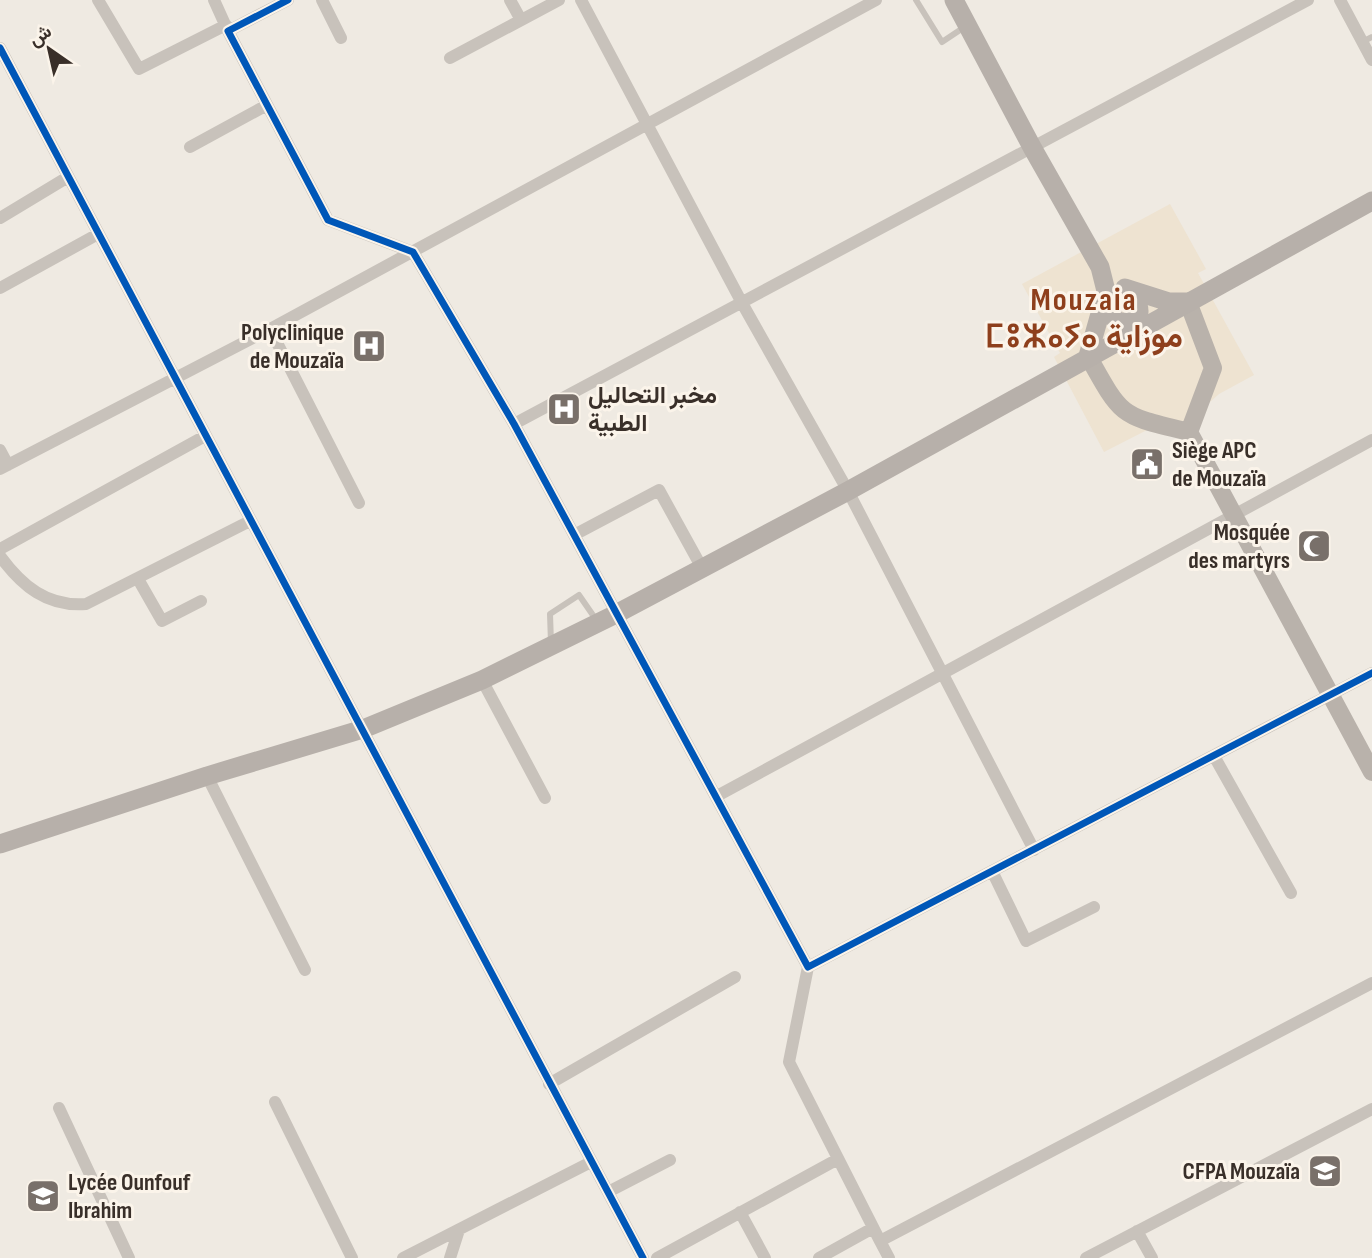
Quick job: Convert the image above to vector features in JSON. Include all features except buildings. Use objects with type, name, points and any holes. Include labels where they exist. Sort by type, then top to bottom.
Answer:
[{"type":"main road","points":[[954,0],[1033,149],[1131,319]]},
{"type":"main road","points":[[0,844],[207,776],[363,729],[482,680],[616,614],[848,491],[1088,356],[1131,319],[1188,302],[1372,201]]},
{"type":"main road","points":[[1108,279],[1169,302],[1188,302]]},
{"type":"main road","points":[[1108,279],[1103,310],[1088,356],[1114,403],[1123,412],[1136,419],[1189,432],[1372,772]]},
{"type":"main road","points":[[1188,302],[1213,368],[1189,432]]},
{"type":"street","points":[[214,0],[328,220],[413,253],[514,424],[717,796],[807,967],[789,1062],[889,1258]]},
{"type":"street","points":[[103,1],[139,69],[288,0]]},
{"type":"street","points":[[322,0],[341,37]]},
{"type":"street","points":[[510,0],[521,20]]},
{"type":"street","points":[[450,58],[559,0]]},
{"type":"street","points":[[581,0],[741,303],[848,491],[1034,850]]},
{"type":"street","points":[[0,450],[4,467],[175,380],[876,0]]},
{"type":"street","points":[[514,424],[1308,0]]},
{"type":"street","points":[[1340,0],[1367,40],[1372,60]]},
{"type":"street","points":[[0,48],[643,1258]]},
{"type":"street","points":[[190,146],[267,106]]},
{"type":"street","points":[[0,218],[68,177]]},
{"type":"street","points":[[0,288],[98,234]]},
{"type":"street","points":[[270,330],[359,503]]},
{"type":"street","points":[[0,549],[205,436]]},
{"type":"street","points":[[717,796],[1372,440]]},
{"type":"street","points":[[574,535],[659,490],[702,568]]},
{"type":"street","points":[[0,556],[28,589],[73,605],[86,604],[250,521]]},
{"type":"street","points":[[138,579],[162,621],[201,601]]},
{"type":"street","points":[[807,967],[1372,673]]},
{"type":"street","points":[[482,680],[545,798]]},
{"type":"street","points":[[1214,757],[1291,893]]},
{"type":"street","points":[[207,776],[305,970]]},
{"type":"street","points":[[992,871],[1026,941],[1094,907]]},
{"type":"street","points":[[549,1084],[735,977]]},
{"type":"street","points":[[880,1241],[1372,983]]},
{"type":"street","points":[[275,1102],[352,1258]]},
{"type":"street","points":[[59,1108],[130,1258]]},
{"type":"street","points":[[1086,1258],[1372,1109]]},
{"type":"street","points":[[657,1258],[838,1159]]},
{"type":"street","points":[[608,1192],[670,1160]]},
{"type":"street","points":[[403,1258],[591,1162]]},
{"type":"street","points":[[740,1212],[765,1258]]},
{"type":"street","points":[[819,1258],[873,1228]]},
{"type":"street","points":[[450,1258],[459,1230]]},
{"type":"street","points":[[1137,1231],[1152,1258]]},
{"type":"lane","points":[[916,0],[942,42],[967,25]]},
{"type":"lane","points":[[552,646],[550,614],[579,596],[598,623]]},
{"type":"shaded area","points":[[1170,204],[1206,269],[1198,273],[1254,375],[1219,394],[1194,416],[1180,423],[1149,429],[1104,452],[1054,357],[1060,353],[1022,284]]},
{"type":"cycle path","points":[[288,0],[228,31],[328,220],[413,252],[514,424],[808,967],[1372,673]]},
{"type":"cycle path","points":[[0,48],[643,1258]]},
{"type":"place","name":"Polyclinique de Mouzaïa","points":[[369,346]]},
{"type":"place","name":"مخبر التحاليل الطبية","points":[[564,409]]},
{"type":"place","name":"Siège APC de Mouzaïa","points":[[1147,464]]},
{"type":"place","name":"Mosquée des martyrs","points":[[1314,546]]},
{"type":"place","name":"CFPA Mouzaïa","points":[[1325,1171]]},
{"type":"place","name":"Lycée Ounfouf Ibrahim","points":[[43,1196]]},
{"type":"district","name":"Mouzaia ⵎⵓⵣⴰⵢⴰ موزاية","points":[[1084,318]]}]
